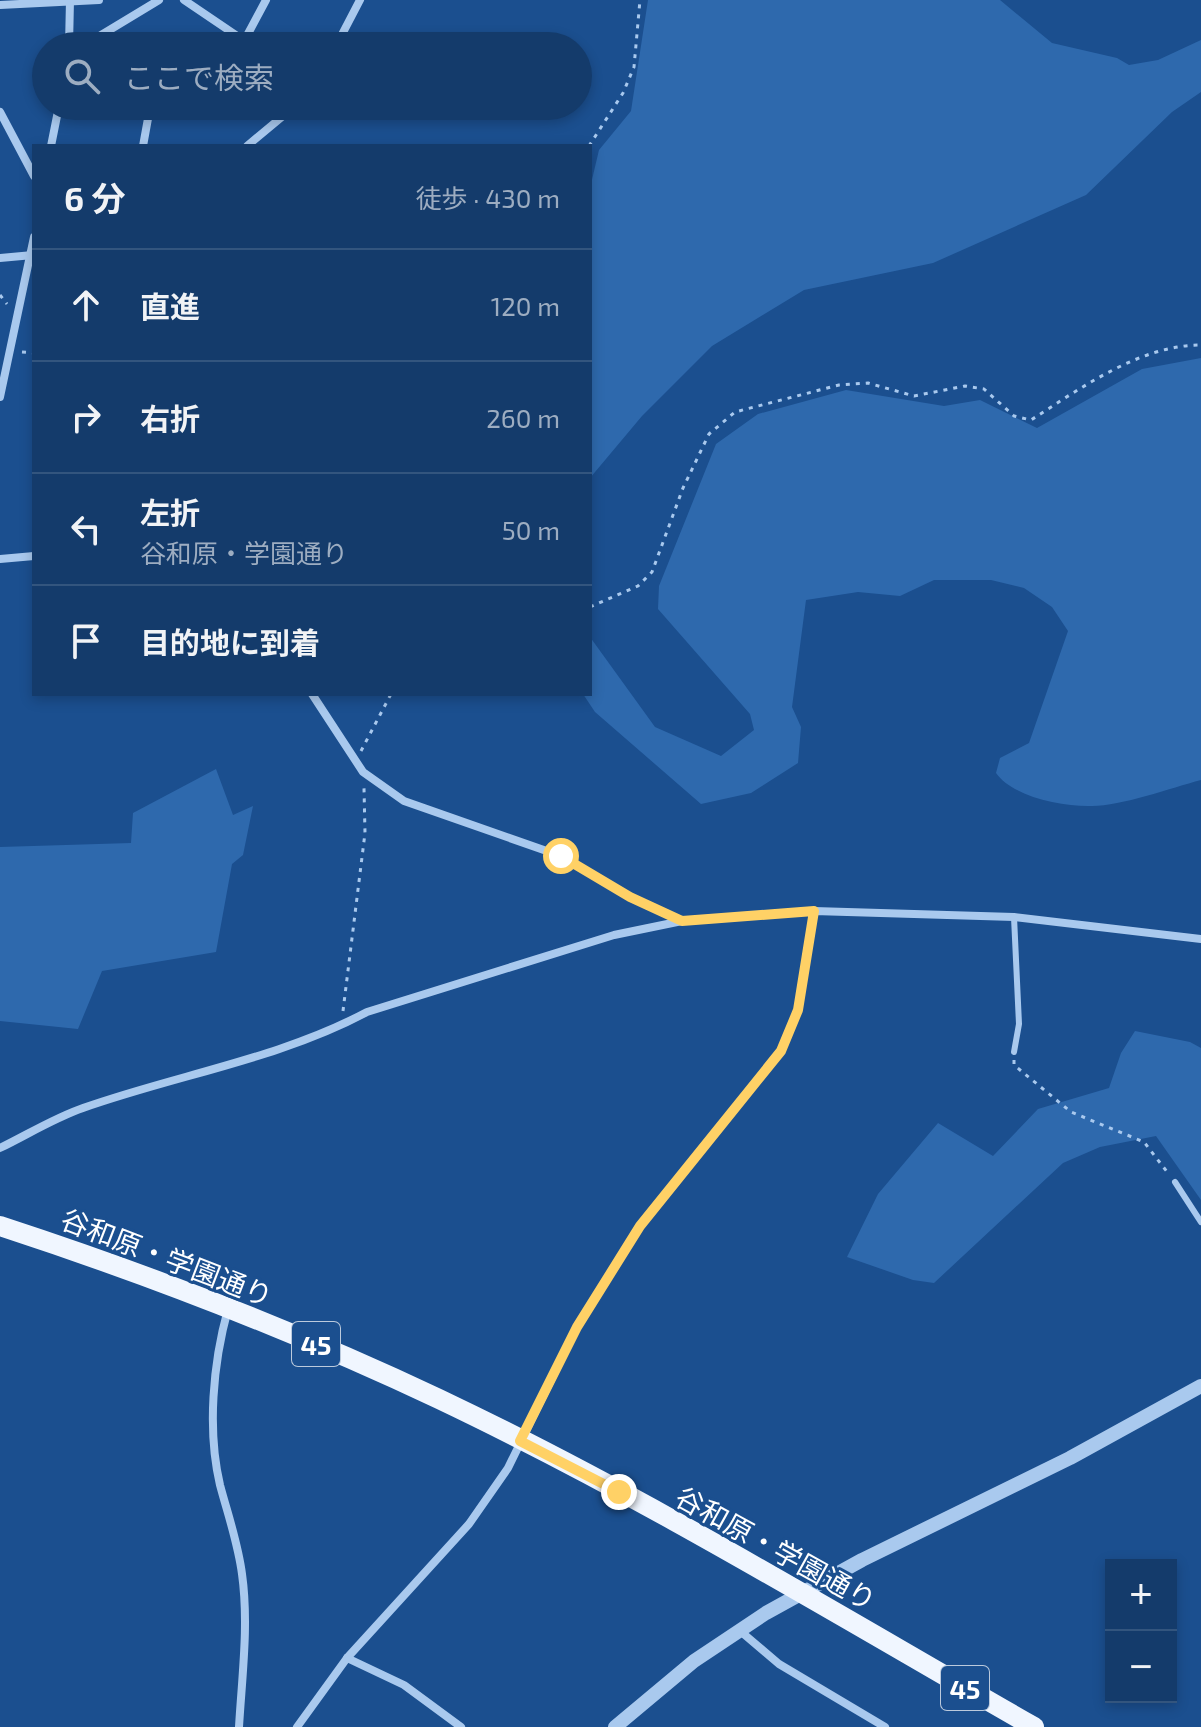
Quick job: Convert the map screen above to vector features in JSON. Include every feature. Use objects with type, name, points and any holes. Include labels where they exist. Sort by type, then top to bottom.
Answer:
[{"type":"main road","name":"谷和原・学園通り","points":[[0,1226],[136,1272],[228,1308],[441,1400],[801,1594],[1034,1727]]},
{"type":"street","points":[[0,5],[99,0]]},
{"type":"street","points":[[106,32],[159,0]]},
{"type":"street","points":[[184,0],[229,32]]},
{"type":"street","points":[[251,32],[266,0]]},
{"type":"street","points":[[343,32],[360,0]]},
{"type":"street","points":[[69,32],[70,2]]},
{"type":"street","points":[[0,112],[32,172]]},
{"type":"street","points":[[51,144],[56,120]]},
{"type":"street","points":[[143,144],[148,120]]},
{"type":"street","points":[[249,144],[278,120]]},
{"type":"street","points":[[0,258],[32,255],[0,397]]},
{"type":"street","points":[[0,559],[32,556]]},
{"type":"street","points":[[313,696],[363,772],[404,801],[561,856],[630,897],[682,921]]},
{"type":"street","points":[[297,1727],[347,1658],[469,1524],[508,1468],[577,1327],[640,1226],[781,1051],[798,1010],[814,911]]},
{"type":"street","points":[[0,1148],[81,1109],[342,1025],[367,1012],[588,943],[682,921],[814,911],[1014,917],[1201,939]]},
{"type":"street","points":[[228,1308],[215,1388],[215,1436],[220,1483],[235,1528],[246,1604],[239,1727]]},
{"type":"street","points":[[615,1727],[694,1661],[739,1630],[801,1594],[1070,1458],[1201,1386]]},
{"type":"street","points":[[739,1630],[779,1664],[885,1727]]},
{"type":"street","points":[[347,1658],[404,1685],[461,1727]]},
{"type":"lane","points":[[1014,917],[1019,1024],[1014,1052]]},
{"type":"lane","points":[[1175,1182],[1201,1222]]},
{"type":"path","points":[[590,144],[623,93],[634,67],[640,0]]},
{"type":"path","points":[[592,606],[638,586],[652,572],[683,488],[709,434],[735,412],[839,385],[868,383],[914,396],[965,386],[984,389],[1014,416],[1031,420],[1137,358],[1177,345],[1201,345]]},
{"type":"path","points":[[355,762],[390,696]]},
{"type":"path","points":[[342,1025],[365,833],[363,772]]},
{"type":"path","points":[[1014,1052],[1014,1065],[1071,1112],[1144,1142],[1175,1182]]},
{"type":"shaded area","points":[[648,0],[1000,0],[1052,43],[1117,58],[1129,65],[1158,60],[1201,40],[1201,92],[1172,112],[1086,195],[933,263],[804,290],[712,346],[642,416],[592,476],[592,180],[599,150],[631,111]]},
{"type":"shaded area","points":[[1201,358],[1201,780],[1131,800],[1092,806],[1040,799],[1004,781],[996,773],[1000,758],[1029,743],[1068,631],[1052,607],[1024,588],[991,580],[934,580],[900,596],[858,592],[806,600],[792,707],[801,727],[798,763],[751,793],[701,804],[595,712],[584,696],[592,696],[592,640],[655,727],[721,756],[754,730],[750,714],[658,609],[659,586],[716,444],[758,414],[846,390],[944,406],[980,400],[1037,428],[1142,369]]},
{"type":"shaded area","points":[[216,769],[233,815],[253,806],[243,855],[232,864],[216,952],[102,971],[78,1029],[0,1021],[0,847],[131,843],[133,813]]},
{"type":"shaded area","points":[[1135,1031],[1190,1042],[1201,1048],[1201,1200],[1156,1136],[1100,1147],[1063,1163],[934,1283],[913,1280],[847,1257],[878,1194],[938,1123],[993,1156],[1038,1109],[1109,1088],[1121,1053]]},
{"type":"route","points":[[561,856],[630,897],[682,921],[814,911],[798,1010],[781,1051],[640,1226],[577,1327],[520,1441],[619,1492]]}]
